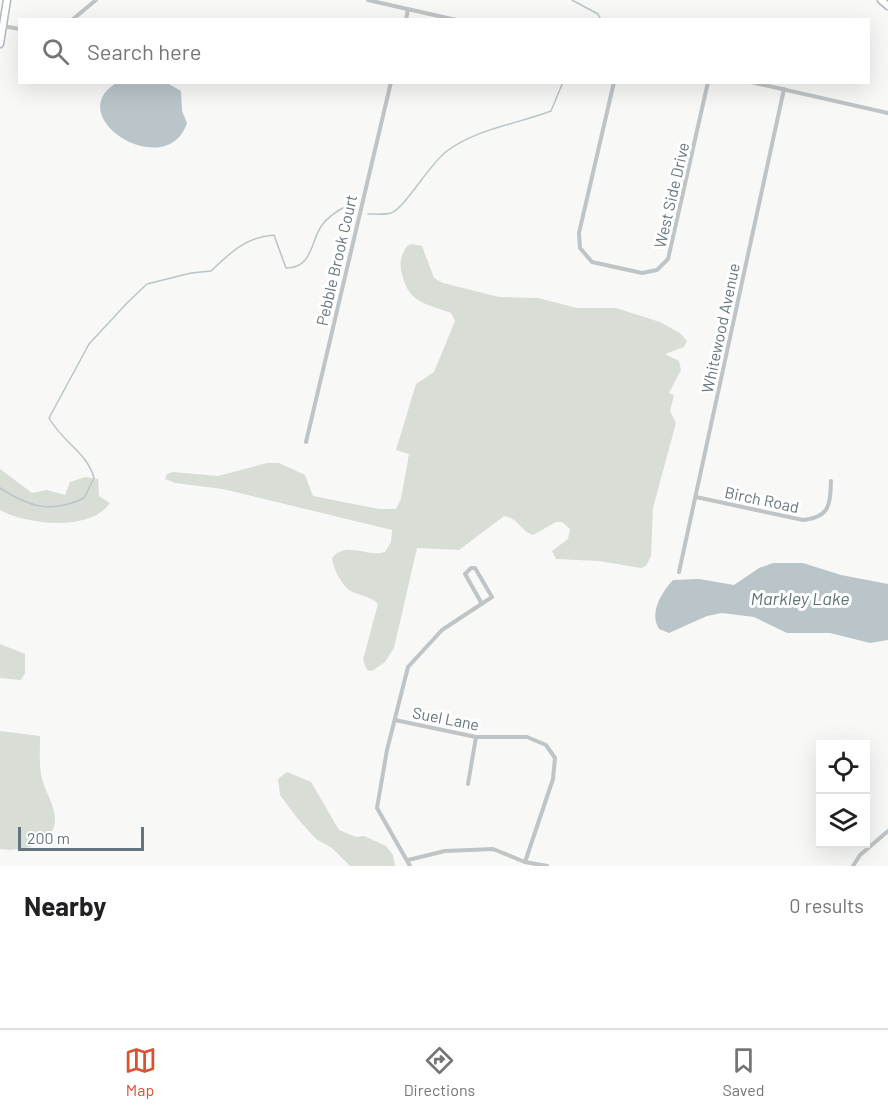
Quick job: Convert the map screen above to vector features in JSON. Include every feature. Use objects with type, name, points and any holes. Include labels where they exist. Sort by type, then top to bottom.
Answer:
[{"type":"main road","points":[[0,44],[1,26],[8,0]]},
{"type":"main road","points":[[881,0],[888,6]]},
{"type":"street","points":[[74,18],[96,0]]},
{"type":"street","points":[[368,0],[447,18]]},
{"type":"street","points":[[406,18],[408,9]]},
{"type":"street","points":[[1,26],[18,29]]},
{"type":"street","name":"Pebble Brook Court","points":[[306,442],[391,84]]},
{"type":"street","name":"West Side Drive","points":[[614,84],[579,233],[580,248],[591,262],[642,273],[657,270],[668,259],[708,84]]},
{"type":"street","points":[[760,84],[888,113]]},
{"type":"street","name":"Whitewood Avenue","points":[[679,572],[784,89]]},
{"type":"street","name":"Birch Road","points":[[696,497],[803,520],[819,519],[826,511],[831,481]]},
{"type":"street","points":[[410,866],[377,808],[394,720],[408,667],[432,639],[482,604],[492,597],[475,568],[471,568],[465,574],[482,604]]},
{"type":"street","name":"Suel Lane","points":[[394,720],[476,738],[527,737],[546,745],[555,758],[553,779],[525,862]]},
{"type":"street","points":[[468,784],[476,738]]},
{"type":"street","points":[[853,866],[860,855],[888,831]]},
{"type":"street","points":[[408,860],[445,850],[493,849],[525,862],[547,866]]},
{"type":"shaded area","points":[[411,244],[422,246],[434,278],[443,283],[499,297],[538,298],[577,308],[616,308],[660,322],[680,333],[687,341],[684,347],[665,354],[679,361],[681,370],[669,393],[674,395],[670,411],[676,423],[653,508],[651,556],[646,566],[641,568],[599,561],[556,559],[552,551],[568,539],[570,529],[562,522],[556,522],[533,535],[504,516],[459,550],[417,548],[394,648],[385,662],[372,671],[367,670],[363,660],[378,604],[372,599],[354,593],[344,585],[334,567],[332,558],[344,550],[385,552],[391,542],[392,530],[223,489],[175,483],[165,479],[167,474],[173,472],[218,476],[267,463],[279,463],[305,475],[313,496],[379,509],[396,509],[401,499],[409,454],[396,450],[416,384],[434,372],[455,321],[451,313],[414,297],[405,284],[401,263],[406,247]]},
{"type":"shaded area","points":[[0,469],[32,493],[47,490],[65,495],[70,482],[85,477],[98,479],[99,496],[110,503],[101,512],[74,522],[41,522],[12,515],[0,510]]},
{"type":"shaded area","points":[[0,644],[25,654],[25,673],[21,680],[0,678]]},
{"type":"shaded area","points":[[0,731],[40,736],[41,774],[55,819],[49,836],[26,848],[0,849]]},
{"type":"shaded area","points":[[287,772],[311,782],[339,830],[356,837],[364,836],[386,846],[393,855],[395,866],[350,866],[332,848],[316,839],[280,795],[278,779]]},
{"type":"water","points":[[116,84],[169,84],[181,91],[182,111],[187,123],[176,140],[159,147],[141,146],[122,138],[108,126],[101,111],[103,96]]},
{"type":"water","name":"Markley Lake","points":[[773,563],[803,563],[841,575],[888,584],[888,640],[870,643],[830,633],[787,633],[754,617],[722,613],[707,616],[669,633],[659,629],[655,616],[658,603],[673,580],[699,579],[734,585],[759,568]]},
{"type":"waterway","points":[[572,0],[598,14],[600,18]]},
{"type":"waterway","points":[[368,214],[389,214],[397,209],[440,157],[458,143],[484,132],[551,111],[562,84]]},
{"type":"waterway","points":[[0,488],[21,500],[40,506],[61,506],[84,498],[94,478],[91,469],[49,418],[89,344],[147,284],[191,273],[211,271],[247,242],[264,236],[274,235],[286,268],[295,267],[301,264],[310,253],[322,225],[349,205]]}]
